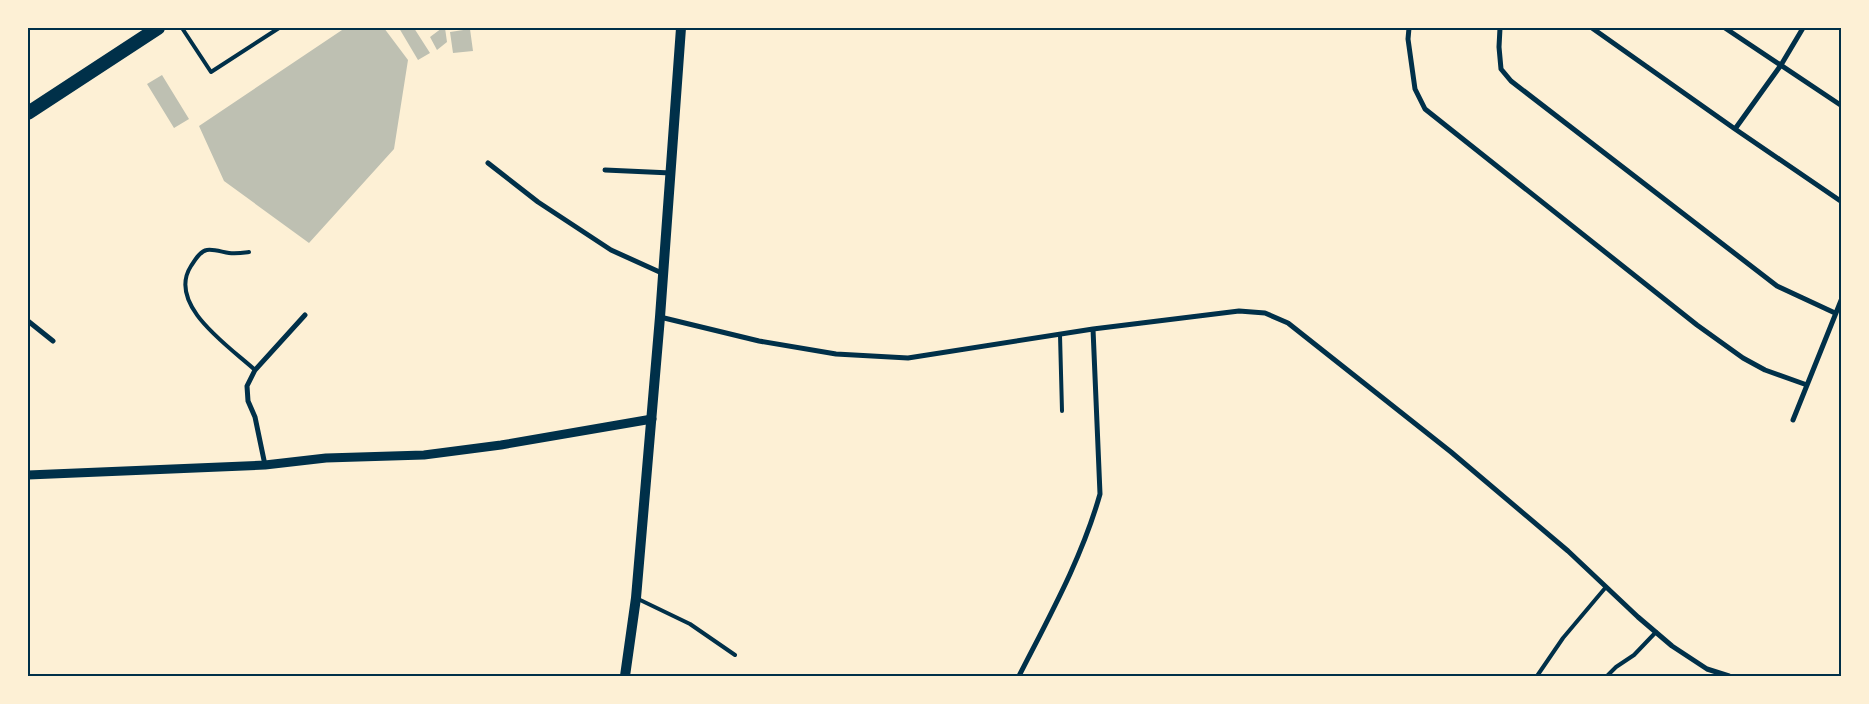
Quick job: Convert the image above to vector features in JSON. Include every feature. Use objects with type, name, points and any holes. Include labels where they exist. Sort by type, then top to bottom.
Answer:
[{"type":"highway","points":[[28,113],[158,28]]},
{"type":"main road","points":[[625,676],[636,598],[652,419],[681,28]]},
{"type":"street","points":[[1409,28],[1408,39],[1415,89],[1425,109],[1697,325],[1757,366],[1806,385]]},
{"type":"street","points":[[1500,28],[1501,69],[1511,81],[1777,286],[1835,313]]},
{"type":"street","points":[[1592,28],[1842,202]]},
{"type":"street","points":[[1735,129],[1781,65],[1803,28]]},
{"type":"street","points":[[1728,29],[1841,106]]},
{"type":"street","points":[[488,163],[538,202],[611,250],[664,274]]},
{"type":"street","points":[[605,170],[671,173]]},
{"type":"street","points":[[1793,420],[1842,298]]},
{"type":"street","points":[[660,317],[759,341],[836,354],[908,358],[1093,329],[1239,311],[1265,313],[1288,323],[1451,452],[1568,551],[1672,646],[1707,669],[1729,676]]},
{"type":"street","points":[[266,465],[255,417],[248,401],[247,386],[255,370],[305,315]]},
{"type":"street","points":[[28,322],[53,341]]},
{"type":"street","points":[[1019,676],[1067,580],[1094,516],[1100,494],[1093,329]]},
{"type":"street","points":[[28,474],[266,465],[326,458],[424,455],[501,445],[652,419]]},
{"type":"lane","points":[[182,28],[211,72],[279,28]]},
{"type":"lane","points":[[248,252],[232,254],[208,249],[202,251],[190,266],[185,278],[186,296],[194,311],[206,326],[255,370]]},
{"type":"lane","points":[[1060,335],[1062,411]]},
{"type":"lane","points":[[1537,676],[1562,638],[1606,587]]},
{"type":"lane","points":[[636,598],[690,624],[734,655]]},
{"type":"lane","points":[[1607,676],[1616,667],[1634,655],[1656,632]]},
{"type":"building","points":[[345,28],[384,28],[408,60],[394,149],[309,243],[224,181],[199,126]]},
{"type":"building","points":[[399,28],[414,28],[430,53],[418,60]]},
{"type":"building","points":[[442,28],[445,28],[447,42],[437,50],[430,37]]},
{"type":"building","points":[[476,28],[494,28],[494,29],[476,30]]},
{"type":"building","points":[[470,29],[473,51],[453,53],[450,32]]},
{"type":"building","points":[[162,75],[189,119],[174,128],[147,84]]}]
